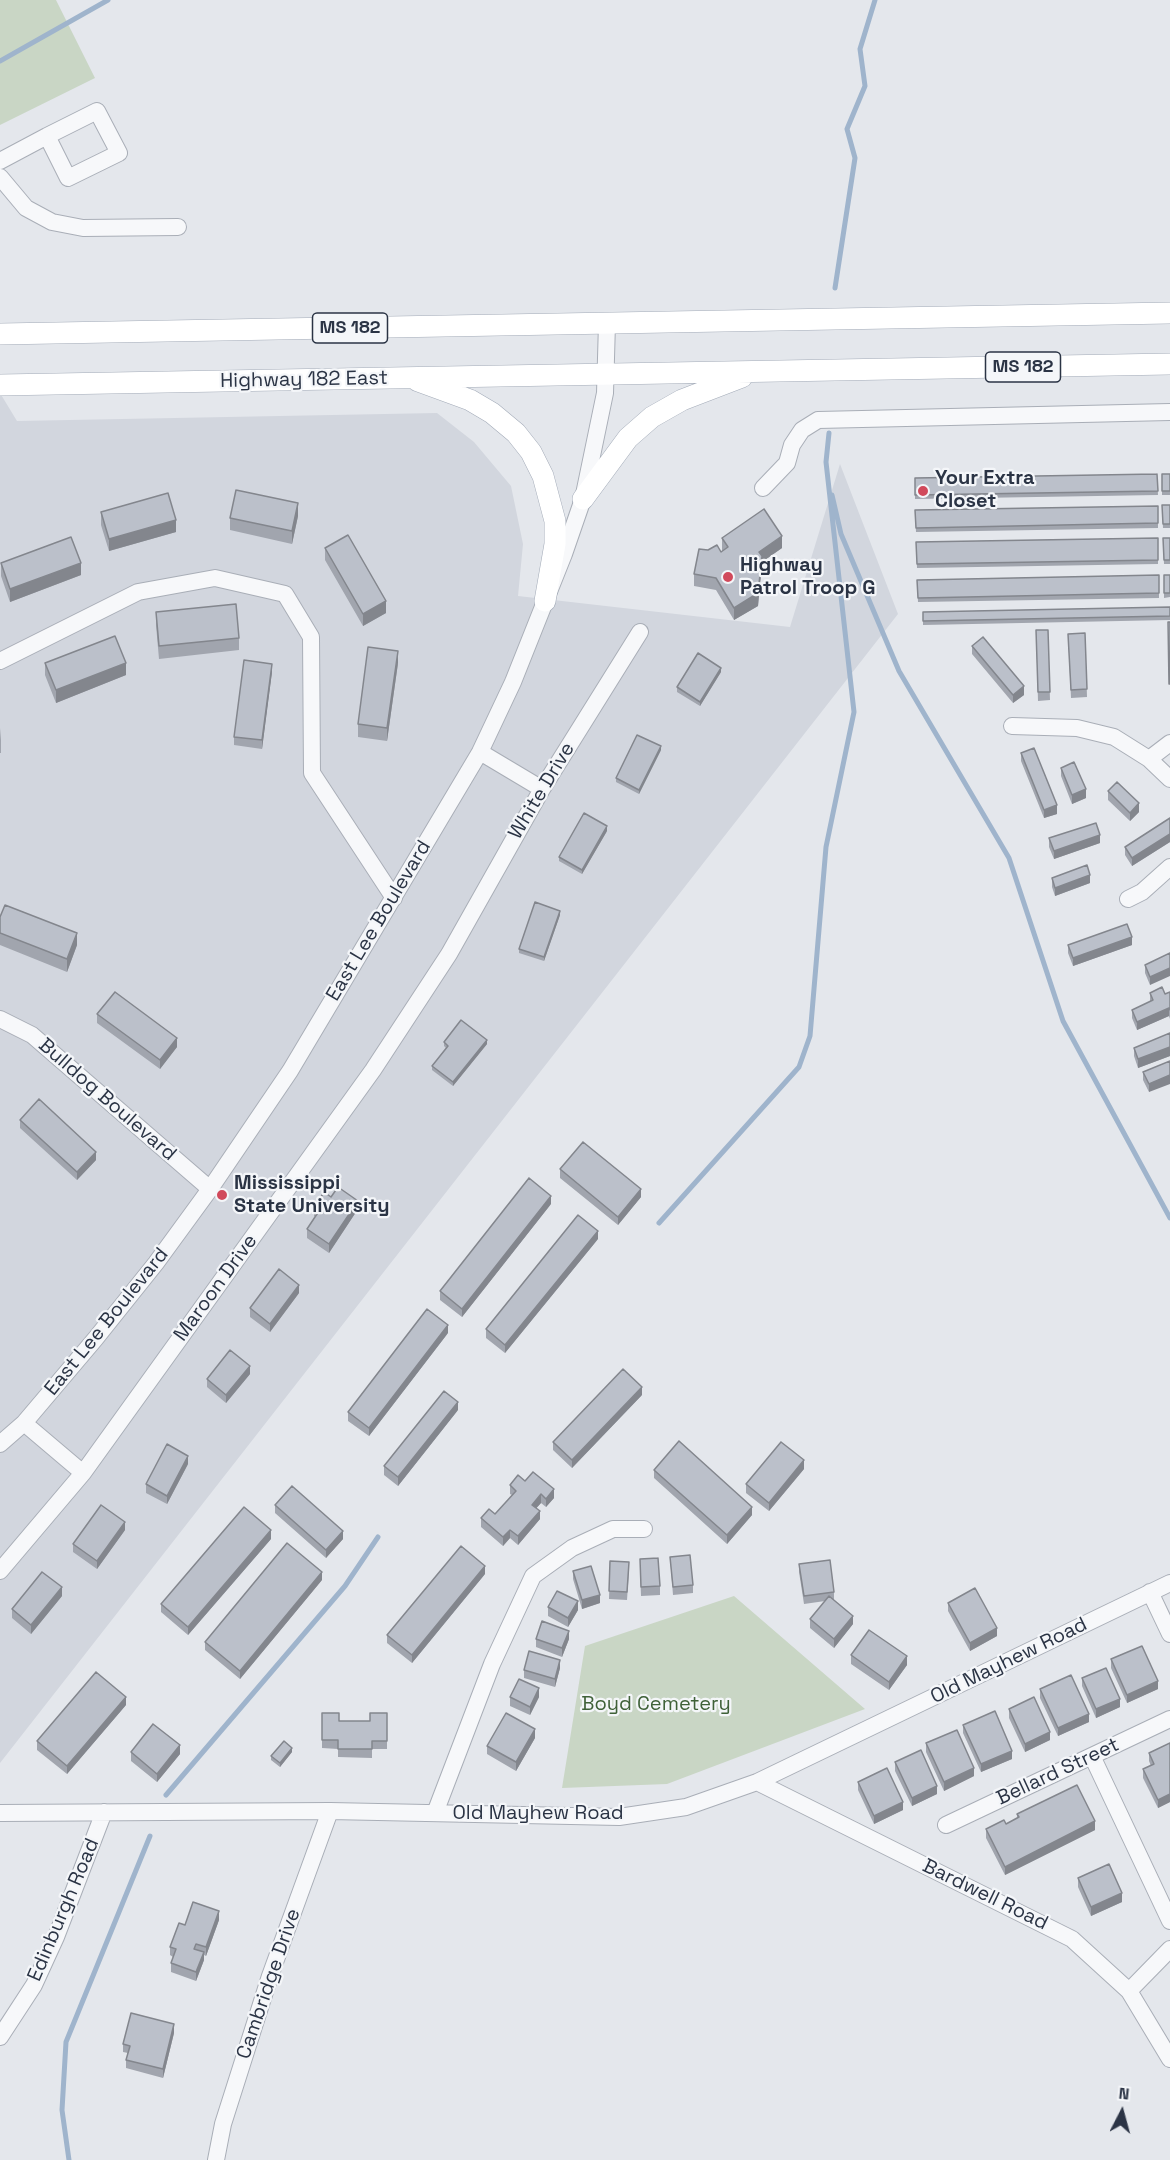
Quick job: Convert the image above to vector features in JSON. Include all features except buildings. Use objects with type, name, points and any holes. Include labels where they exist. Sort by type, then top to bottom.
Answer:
[{"type":"main road","name":"MS 182","points":[[0,334],[1170,313]]},
{"type":"main road","name":"MS 182","points":[[608,373],[1170,364]]},
{"type":"main road","points":[[583,499],[628,438],[652,417],[682,400],[764,370]]},
{"type":"main road","name":"Highway 182 East","points":[[0,385],[608,373]]},
{"type":"main road","points":[[409,378],[470,400],[492,413],[516,433],[531,452],[543,476],[555,521],[555,544],[545,601]]},
{"type":"street","points":[[0,161],[47,136],[97,111],[119,153],[68,178],[47,136]]},
{"type":"street","points":[[0,177],[26,208],[52,222],[83,228],[178,226]]},
{"type":"street","name":"East Lee Boulevard","points":[[0,1444],[24,1423],[156,1263],[210,1189],[290,1071],[480,752],[513,682],[583,499],[608,373],[607,323]]},
{"type":"street","points":[[763,488],[787,463],[802,430],[818,420],[1170,412]]},
{"type":"street","points":[[0,661],[138,592],[215,578],[285,594],[311,637],[312,773],[394,898]]},
{"type":"street","name":"White Drive","points":[[449,954],[542,789],[640,632]]},
{"type":"street","points":[[1012,726],[1052,726],[1114,737],[1149,759],[1170,779]]},
{"type":"street","points":[[1149,759],[1170,743]]},
{"type":"street","points":[[480,752],[542,789]]},
{"type":"street","points":[[1128,899],[1142,892],[1170,867]]},
{"type":"street","name":"Maroon Drive","points":[[0,1571],[83,1473],[373,1070],[449,954]]},
{"type":"street","name":"Bulldog Boulevard","points":[[0,1019],[32,1035],[210,1189]]},
{"type":"street","points":[[24,1423],[83,1473]]},
{"type":"street","points":[[435,1813],[492,1664],[533,1576],[572,1548],[613,1529],[644,1529]]},
{"type":"street","name":"Old Mayhew Road","points":[[0,1813],[330,1811],[619,1817],[686,1807],[757,1782],[1150,1593],[1169,1586]]},
{"type":"street","points":[[1150,1593],[1170,1634]]},
{"type":"street","name":"Bellard Street","points":[[946,1825],[1170,1719]]},
{"type":"street","points":[[1092,1756],[1170,1921]]},
{"type":"street","name":"Bardwell Road","points":[[757,1782],[1072,1939],[1129,1991],[1170,2060]]},
{"type":"street","name":"Cambridge Drive","points":[[216,2160],[223,2124],[264,1996],[330,1811]]},
{"type":"street","name":"Edinburgh Road","points":[[0,2037],[34,1985],[56,1937],[104,1812]]},
{"type":"street","points":[[1129,1991],[1170,1949]]},
{"type":"shaded area","name":"Mississippi State University","points":[[0,393],[17,421],[437,413],[474,442],[511,486],[523,544],[518,596],[790,627],[840,464],[898,614],[0,1763]]},
{"type":"green space","points":[[0,0],[56,0],[95,78],[0,125]]},
{"type":"green space","name":"Boyd Cemetery","points":[[734,1596],[865,1709],[667,1784],[562,1788],[585,1646]]},
{"type":"waterway","points":[[0,61],[108,0]]},
{"type":"waterway","points":[[835,288],[855,158],[847,129],[865,86],[860,49],[875,0]]},
{"type":"waterway","points":[[659,1223],[799,1067],[810,1036],[826,847],[854,712],[826,462],[829,433]]},
{"type":"waterway","points":[[832,495],[841,534],[899,671],[1009,858],[1063,1021],[1170,1218]]},
{"type":"waterway","points":[[166,1795],[345,1586],[378,1537]]},
{"type":"waterway","points":[[69,2160],[62,2110],[66,2042],[150,1836]]},
{"type":"place","name":"Your Extra Closet","points":[[923,491]]},
{"type":"place","name":"Highway Patrol Troop G","points":[[728,577]]},
{"type":"place","name":"Mississippi State University","points":[[222,1195]]}]
